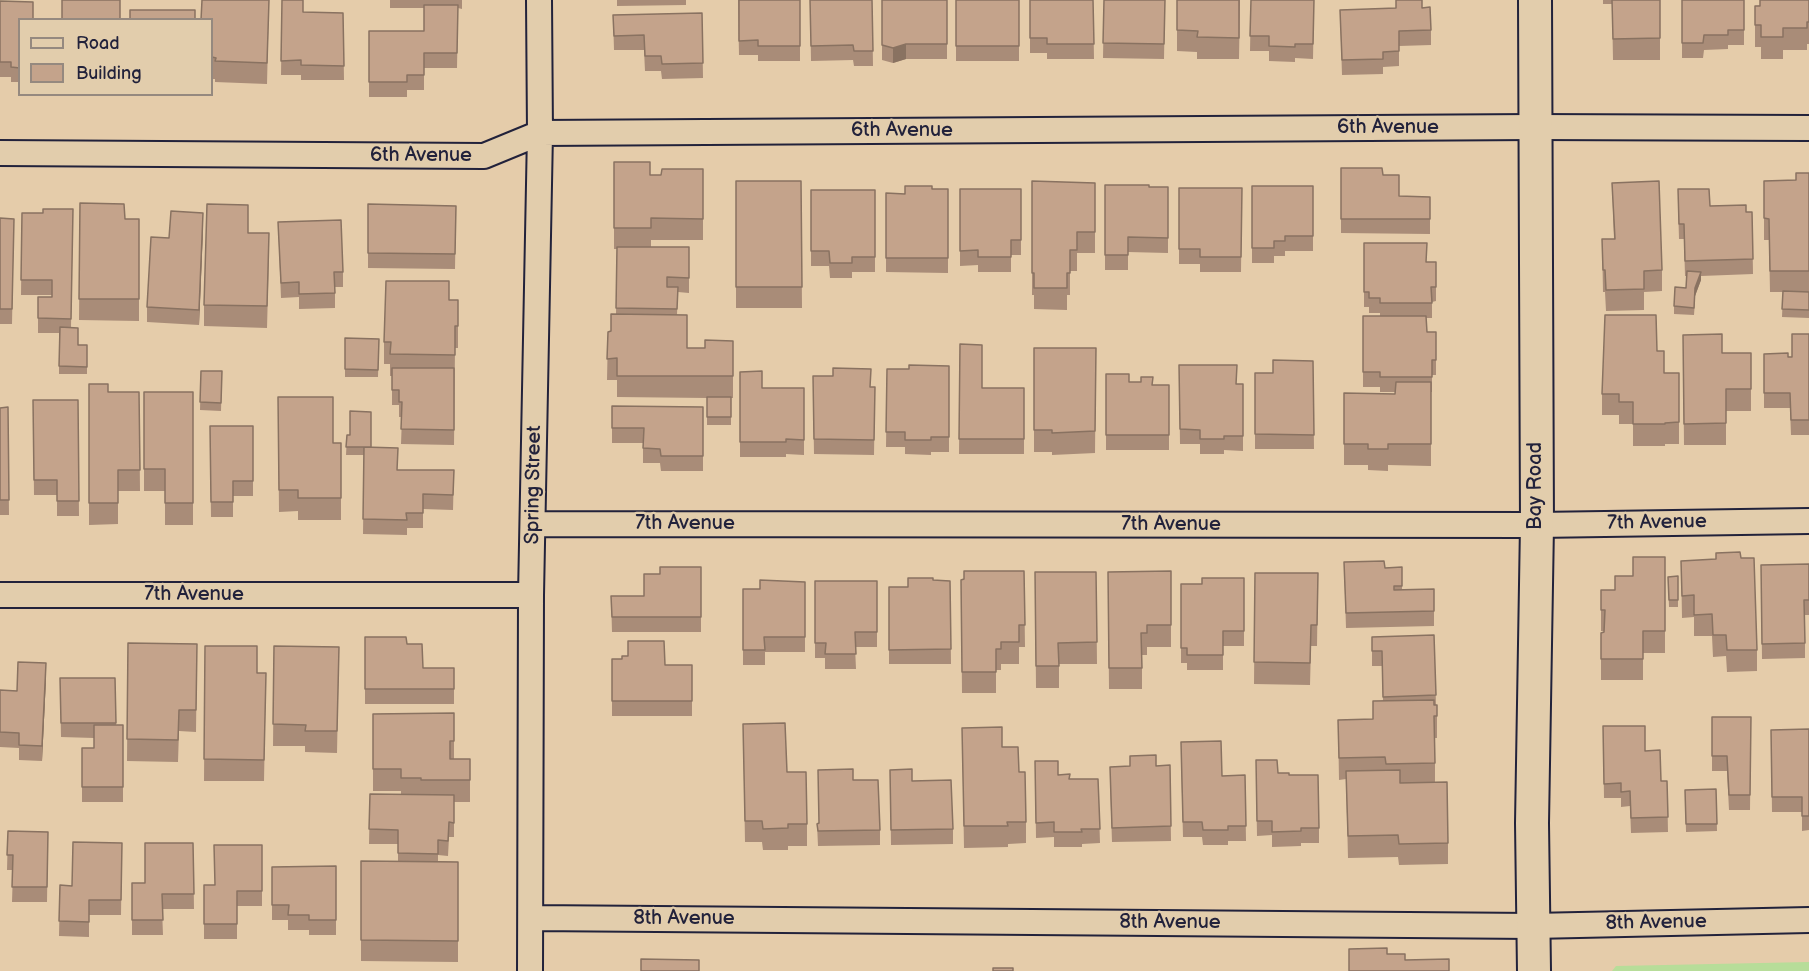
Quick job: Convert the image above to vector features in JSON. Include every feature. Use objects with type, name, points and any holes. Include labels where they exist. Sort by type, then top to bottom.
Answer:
[{"type":"street","name":"Spring Street","points":[[530,971],[532,918],[531,595],[540,134],[539,0]]},
{"type":"street","name":"Bay Road","points":[[1534,971],[1532,823],[1537,525],[1535,0]]},
{"type":"street","name":"6th Avenue","points":[[0,153],[484,156],[540,134],[1534,127],[1809,128]]},
{"type":"street","name":"7th Avenue","points":[[533,524],[1537,525],[1809,521]]},
{"type":"street","name":"7th Avenue","points":[[0,596],[531,595]]},
{"type":"street","name":"8th Avenue","points":[[532,918],[1533,926],[1809,920]]},
{"type":"green space","points":[[1809,962],[1809,971],[1612,971],[1616,966]]},
{"type":"building","points":[[62,0],[120,0],[120,18],[62,18]]},
{"type":"building","points":[[202,0],[269,0],[267,63],[215,61],[216,58],[213,57],[213,18],[201,18]]},
{"type":"building","points":[[282,0],[303,0],[303,12],[343,13],[344,66],[301,65],[301,60],[281,61]]},
{"type":"building","points":[[739,0],[800,0],[800,46],[758,46],[758,40],[739,41]]},
{"type":"building","points":[[810,0],[872,0],[873,51],[854,51],[853,45],[811,46]]},
{"type":"building","points":[[882,0],[947,0],[947,44],[906,44],[893,48],[882,45]]},
{"type":"building","points":[[956,0],[1019,0],[1019,46],[956,46]]},
{"type":"building","points":[[1030,0],[1093,0],[1094,44],[1047,44],[1047,38],[1030,38]]},
{"type":"building","points":[[1104,0],[1165,0],[1164,44],[1103,43]]},
{"type":"building","points":[[1177,0],[1239,0],[1239,38],[1197,37],[1198,31],[1177,30]]},
{"type":"building","points":[[1251,0],[1314,0],[1313,44],[1295,44],[1295,47],[1269,46],[1269,36],[1250,36]]},
{"type":"building","points":[[1396,0],[1422,0],[1422,8],[1430,7],[1431,30],[1399,31],[1399,51],[1383,52],[1383,59],[1342,60],[1340,10],[1396,8]]},
{"type":"building","points":[[1612,0],[1660,0],[1660,38],[1613,39]]},
{"type":"building","points":[[1682,0],[1744,0],[1744,30],[1728,30],[1728,35],[1704,35],[1703,43],[1682,43]]},
{"type":"building","points":[[1760,0],[1809,0],[1807,28],[1783,28],[1783,37],[1761,37],[1761,25],[1755,25],[1755,6],[1760,6]]},
{"type":"building","points":[[0,1],[33,2],[33,18],[18,18],[18,68],[11,67],[11,62],[0,62]]},
{"type":"building","points":[[424,5],[458,5],[457,53],[424,53],[424,75],[407,75],[407,82],[369,82],[369,31],[424,31]]},
{"type":"building","points":[[130,10],[195,10],[195,18],[130,18]]},
{"type":"building","points":[[702,13],[703,63],[662,64],[661,56],[645,56],[644,35],[614,36],[613,15]]},
{"type":"building","points":[[614,162],[650,162],[650,175],[661,175],[662,169],[703,169],[703,219],[651,218],[651,228],[614,228]]},
{"type":"building","points":[[1341,168],[1382,168],[1383,175],[1399,175],[1399,196],[1430,197],[1430,219],[1341,219]]},
{"type":"building","points":[[1796,173],[1809,173],[1809,271],[1770,271],[1769,219],[1764,218],[1764,181],[1796,180]]},
{"type":"building","points":[[736,181],[801,181],[802,287],[736,287]]},
{"type":"building","points":[[1032,181],[1095,183],[1095,232],[1077,232],[1077,250],[1070,250],[1070,273],[1067,273],[1067,288],[1034,288]]},
{"type":"building","points":[[1659,181],[1662,270],[1644,271],[1644,289],[1606,290],[1602,239],[1615,239],[1612,183]]},
{"type":"building","points":[[1105,185],[1168,187],[1168,238],[1128,237],[1128,255],[1105,255]]},
{"type":"building","points":[[905,186],[932,186],[932,189],[948,189],[948,258],[886,258],[886,193],[905,194]]},
{"type":"building","points":[[1252,186],[1313,186],[1313,236],[1285,236],[1285,241],[1274,241],[1274,248],[1252,248]]},
{"type":"building","points":[[1179,188],[1242,188],[1241,257],[1200,257],[1200,249],[1179,249]]},
{"type":"building","points":[[960,189],[1021,189],[1021,240],[1011,240],[1011,257],[978,257],[978,250],[960,251]]},
{"type":"building","points":[[1678,189],[1709,189],[1710,206],[1746,205],[1746,212],[1752,212],[1753,259],[1685,261],[1684,224],[1679,224]]},
{"type":"building","points":[[811,190],[875,190],[875,257],[852,257],[852,263],[830,263],[829,251],[811,251]]},
{"type":"building","points":[[80,203],[124,204],[125,219],[139,219],[139,299],[79,299]]},
{"type":"building","points":[[207,204],[248,205],[248,233],[269,233],[267,306],[204,305]]},
{"type":"building","points":[[368,204],[456,206],[455,254],[368,253]]},
{"type":"building","points":[[43,209],[73,209],[71,319],[38,318],[38,297],[52,297],[52,280],[21,280],[22,213],[43,213]]},
{"type":"building","points":[[171,211],[203,213],[199,310],[147,307],[151,237],[169,238]]},
{"type":"building","points":[[0,218],[14,219],[12,309],[0,309]]},
{"type":"building","points":[[341,220],[343,272],[334,272],[335,293],[299,294],[299,282],[281,283],[278,222]]},
{"type":"building","points":[[1364,243],[1427,243],[1426,262],[1436,262],[1436,287],[1431,287],[1432,303],[1380,303],[1380,298],[1369,298],[1369,292],[1364,292]]},
{"type":"building","points":[[617,247],[689,247],[689,278],[667,277],[667,287],[678,287],[677,309],[616,308]]},
{"type":"building","points":[[1687,271],[1701,272],[1695,288],[1694,308],[1674,306],[1675,287],[1686,288]]},
{"type":"building","points":[[386,281],[449,281],[449,300],[458,300],[455,355],[390,354],[391,342],[384,342]]},
{"type":"building","points":[[1783,291],[1809,292],[1809,310],[1782,309]]},
{"type":"building","points":[[611,314],[687,315],[687,348],[705,348],[705,340],[733,341],[733,376],[617,376],[617,358],[607,359]]},
{"type":"building","points":[[1605,315],[1656,315],[1657,351],[1664,351],[1664,373],[1679,373],[1679,422],[1633,424],[1633,402],[1619,402],[1619,394],[1602,394]]},
{"type":"building","points":[[1363,316],[1426,316],[1427,332],[1436,332],[1436,360],[1432,360],[1432,377],[1380,377],[1380,372],[1363,372]]},
{"type":"building","points":[[60,327],[78,328],[78,345],[87,345],[87,367],[59,366]]},
{"type":"building","points":[[1722,334],[1722,353],[1751,353],[1751,389],[1726,389],[1726,423],[1684,424],[1683,335]]},
{"type":"building","points":[[1792,334],[1809,334],[1809,420],[1791,420],[1790,393],[1764,393],[1764,354],[1788,353],[1788,357],[1792,357]]},
{"type":"building","points":[[345,338],[379,339],[378,370],[345,369]]},
{"type":"building","points":[[960,344],[982,345],[982,388],[1024,388],[1024,439],[959,439]]},
{"type":"building","points":[[1034,348],[1096,348],[1095,431],[1052,433],[1052,430],[1034,430]]},
{"type":"building","points":[[1273,360],[1313,361],[1314,435],[1255,434],[1255,373],[1273,373]]},
{"type":"building","points":[[909,365],[949,366],[949,437],[905,440],[905,432],[886,432],[887,369],[909,369]]},
{"type":"building","points":[[1179,365],[1237,365],[1236,384],[1243,384],[1243,436],[1200,439],[1200,430],[1180,429]]},
{"type":"building","points":[[392,368],[454,368],[454,430],[401,429],[402,402],[399,402],[399,390],[392,390]]},
{"type":"building","points":[[833,368],[871,369],[870,387],[875,387],[874,440],[814,439],[813,376],[833,376]]},
{"type":"building","points":[[201,371],[222,371],[221,403],[200,402]]},
{"type":"building","points":[[762,371],[762,388],[804,388],[804,440],[740,442],[740,372]]},
{"type":"building","points":[[1106,374],[1129,374],[1129,382],[1141,382],[1141,377],[1153,377],[1152,385],[1169,385],[1169,435],[1106,435]]},
{"type":"building","points":[[1396,382],[1431,382],[1431,444],[1388,444],[1388,449],[1368,449],[1368,444],[1344,444],[1344,393],[1395,394]]},
{"type":"building","points":[[89,384],[108,384],[108,392],[139,392],[140,470],[118,470],[118,503],[89,503]]},
{"type":"building","points":[[144,392],[193,392],[193,503],[165,503],[165,469],[144,469]]},
{"type":"building","points":[[278,397],[333,397],[333,443],[341,443],[341,498],[298,498],[298,490],[279,490]]},
{"type":"building","points":[[707,397],[731,397],[731,417],[707,417]]},
{"type":"building","points":[[33,400],[78,400],[79,501],[57,501],[57,480],[34,480]]},
{"type":"building","points":[[612,406],[703,407],[703,456],[661,456],[660,449],[643,448],[644,428],[612,428]]},
{"type":"building","points":[[8,407],[9,500],[0,500],[0,408]]},
{"type":"building","points":[[350,411],[371,412],[371,447],[346,447],[347,435],[350,435]]},
{"type":"building","points":[[210,426],[253,426],[253,481],[233,481],[233,502],[211,502]]},
{"type":"building","points":[[364,447],[398,448],[397,470],[454,470],[453,495],[423,494],[423,513],[406,513],[407,520],[363,519]]},
{"type":"building","points":[[1740,552],[1741,558],[1754,558],[1757,650],[1727,650],[1726,635],[1713,635],[1712,614],[1694,615],[1694,595],[1682,596],[1681,561],[1716,559],[1716,553]]},
{"type":"building","points":[[1633,557],[1665,557],[1665,631],[1643,631],[1643,659],[1601,659],[1601,633],[1604,632],[1605,610],[1601,610],[1601,590],[1615,590],[1615,576],[1633,576]]},
{"type":"building","points":[[1384,561],[1385,568],[1402,567],[1402,586],[1394,586],[1394,590],[1434,589],[1434,611],[1346,613],[1344,562]]},
{"type":"building","points":[[1809,564],[1809,600],[1804,600],[1805,643],[1762,644],[1761,565]]},
{"type":"building","points":[[660,567],[701,567],[701,617],[612,617],[611,596],[644,596],[644,574],[660,574]]},
{"type":"building","points":[[964,571],[1024,571],[1025,625],[1019,625],[1019,642],[1001,642],[1001,649],[996,649],[996,672],[962,672],[961,580],[964,579]]},
{"type":"building","points":[[1171,571],[1171,625],[1147,625],[1147,633],[1141,633],[1142,668],[1109,668],[1108,572]]},
{"type":"building","points":[[1035,572],[1096,572],[1097,642],[1058,643],[1059,666],[1036,666]]},
{"type":"building","points":[[1255,573],[1318,573],[1317,625],[1311,625],[1310,663],[1254,662]]},
{"type":"building","points":[[1678,576],[1678,600],[1669,600],[1668,577]]},
{"type":"building","points":[[908,578],[950,581],[951,649],[889,650],[889,587],[908,587]]},
{"type":"building","points":[[1202,578],[1244,578],[1244,631],[1223,631],[1223,655],[1187,655],[1187,648],[1181,648],[1181,584],[1202,584]]},
{"type":"building","points":[[760,580],[805,582],[805,637],[764,637],[765,650],[743,650],[743,589],[760,589]]},
{"type":"building","points":[[815,581],[877,581],[877,632],[855,632],[856,654],[825,654],[826,643],[815,643]]},
{"type":"building","points":[[1434,635],[1436,695],[1383,697],[1382,651],[1372,651],[1372,637]]},
{"type":"building","points":[[365,637],[406,637],[407,644],[422,644],[423,668],[454,668],[454,689],[365,689]]},
{"type":"building","points":[[628,641],[664,641],[665,665],[692,665],[692,701],[612,701],[612,659],[622,659],[622,656],[628,656]]},
{"type":"building","points":[[128,643],[197,644],[196,710],[179,710],[178,740],[127,739]]},
{"type":"building","points":[[205,646],[257,646],[257,673],[266,673],[264,760],[204,759]]},
{"type":"building","points":[[274,646],[339,647],[337,731],[305,731],[306,725],[273,724]]},
{"type":"building","points":[[18,662],[46,663],[42,746],[19,745],[19,733],[0,732],[0,690],[17,691]]},
{"type":"building","points":[[60,678],[115,678],[116,723],[61,723]]},
{"type":"building","points":[[1434,700],[1434,705],[1437,705],[1437,716],[1434,716],[1435,763],[1386,764],[1385,757],[1339,758],[1338,720],[1373,719],[1373,701]]},
{"type":"building","points":[[454,713],[454,741],[450,741],[450,759],[470,759],[470,780],[401,778],[401,769],[373,769],[373,714]]},
{"type":"building","points":[[1712,717],[1751,717],[1750,795],[1729,795],[1727,756],[1712,756]]},
{"type":"building","points":[[785,723],[787,772],[806,772],[807,824],[788,824],[788,828],[763,829],[762,821],[745,821],[743,724]]},
{"type":"building","points":[[94,725],[123,725],[123,787],[82,787],[82,748],[94,748]]},
{"type":"building","points":[[1603,726],[1645,726],[1645,751],[1660,750],[1661,781],[1667,781],[1668,817],[1631,818],[1630,791],[1621,792],[1621,783],[1604,784]]},
{"type":"building","points":[[1002,727],[1002,747],[1018,747],[1019,772],[1025,772],[1026,822],[1007,822],[1008,826],[964,826],[962,728]]},
{"type":"building","points":[[1809,729],[1809,816],[1802,816],[1802,797],[1772,797],[1771,730]]},
{"type":"building","points":[[1221,741],[1222,776],[1245,775],[1246,826],[1228,826],[1228,830],[1203,830],[1202,822],[1183,822],[1181,742]]},
{"type":"building","points":[[1156,755],[1156,766],[1170,765],[1171,826],[1112,828],[1110,767],[1130,766],[1130,756]]},
{"type":"building","points":[[1256,760],[1277,760],[1278,773],[1318,775],[1319,828],[1272,832],[1272,821],[1257,821]]},
{"type":"building","points":[[1035,761],[1058,761],[1058,775],[1070,774],[1069,779],[1098,779],[1100,829],[1081,829],[1082,832],[1054,832],[1054,822],[1036,823]]},
{"type":"building","points":[[853,769],[853,780],[878,780],[880,830],[818,831],[818,770]]},
{"type":"building","points":[[912,769],[912,781],[951,780],[953,829],[891,830],[890,770]]},
{"type":"building","points":[[1400,770],[1400,783],[1447,782],[1448,843],[1399,844],[1398,835],[1348,836],[1346,771]]},
{"type":"building","points":[[1716,789],[1717,824],[1686,824],[1685,790]]},
{"type":"building","points":[[370,794],[454,795],[454,823],[449,822],[448,841],[438,840],[438,854],[398,853],[398,830],[369,829]]},
{"type":"building","points":[[8,831],[48,832],[47,887],[12,887],[13,855],[7,855]]},
{"type":"building","points":[[73,842],[122,843],[121,900],[89,900],[89,922],[59,921],[60,885],[72,886]]},
{"type":"building","points":[[145,843],[193,843],[194,894],[162,894],[163,920],[132,920],[132,883],[145,883]]},
{"type":"building","points":[[214,845],[262,845],[262,891],[237,891],[237,924],[204,924],[204,885],[215,885]]},
{"type":"building","points":[[361,861],[458,862],[458,941],[361,940]]},
{"type":"building","points":[[336,866],[336,920],[309,920],[309,915],[288,915],[289,905],[272,905],[272,867]]},
{"type":"building","points":[[1387,948],[1387,954],[1405,954],[1405,960],[1449,959],[1449,971],[1349,971],[1349,949]]},
{"type":"building","points":[[641,959],[699,960],[699,971],[641,971]]},
{"type":"building","points":[[993,968],[1013,968],[1013,971],[993,971]]}]
